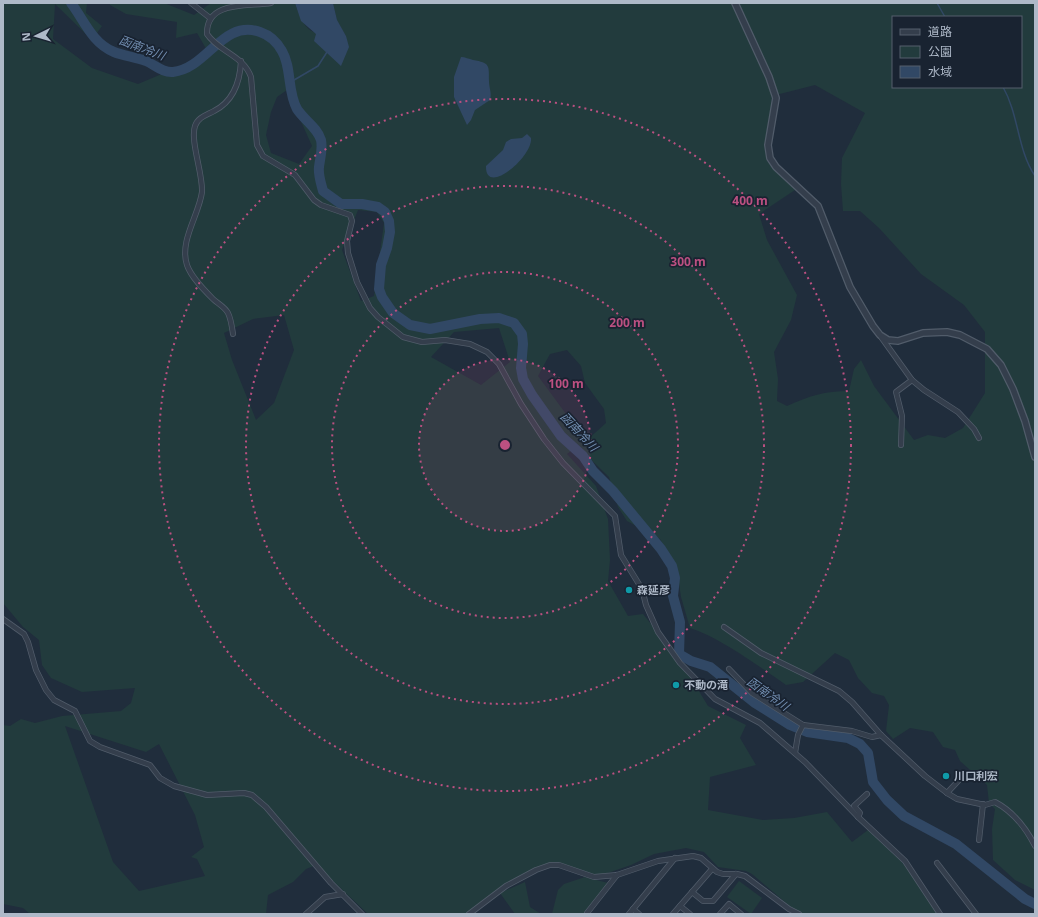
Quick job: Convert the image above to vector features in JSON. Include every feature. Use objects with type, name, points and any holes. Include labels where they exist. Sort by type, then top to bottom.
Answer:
[{"type":"street","points":[[190,3],[210,18]]},
{"type":"street","points":[[272,3],[227,7],[222,9],[210,18],[207,34],[220,47],[241,61],[248,68],[251,77],[259,150],[263,156],[295,175],[314,200],[321,205],[350,215],[352,221],[347,241],[348,253],[357,282],[370,308],[378,317],[403,337],[422,342],[445,340],[470,344],[487,352],[499,364],[521,404],[544,439],[563,463],[615,516],[621,555],[642,589],[646,605],[658,632],[680,663],[715,699],[760,723],[795,753],[858,817],[905,861],[940,914]]},
{"type":"street","points":[[735,3],[769,77],[776,98],[768,145],[770,158],[776,167],[818,206],[850,286],[880,335],[912,380],[924,390],[958,412],[974,429],[979,438]]},
{"type":"street","points":[[233,334],[228,312],[213,299],[191,273],[186,264],[186,249],[201,200],[202,189],[195,139],[195,126],[201,117],[224,106],[234,93],[240,76],[241,61]]},
{"type":"street","points":[[880,335],[888,340],[898,340],[923,333],[947,332],[960,335],[987,349],[1001,365],[1013,389],[1025,421],[1035,457]]},
{"type":"street","points":[[901,445],[902,416],[896,392],[912,380]]},
{"type":"street","points":[[3,619],[24,634],[28,642],[36,670],[49,696],[74,711],[90,741],[100,747],[150,765],[160,778],[174,786],[207,795],[244,793],[252,795],[266,807],[331,883],[362,914]]},
{"type":"street","points":[[724,627],[761,653],[839,691],[852,702],[881,735],[925,776],[947,793],[957,799],[983,804],[995,802],[1006,808],[1028,833],[1035,846]]},
{"type":"street","points":[[729,669],[752,693],[803,725],[852,731],[872,737],[881,735]]},
{"type":"street","points":[[795,753],[798,735],[803,725]]},
{"type":"street","points":[[947,793],[960,779]]},
{"type":"street","points":[[858,817],[860,814],[854,806],[867,794]]},
{"type":"street","points":[[979,840],[983,804]]},
{"type":"street","points":[[469,914],[506,886],[536,870],[550,865],[559,865],[594,877],[616,874],[658,861],[698,856],[712,869],[723,874],[745,876],[789,909],[799,914]]},
{"type":"street","points":[[629,914],[675,858]]},
{"type":"street","points":[[937,864],[976,914]]},
{"type":"street","points":[[673,914],[712,869]]},
{"type":"street","points":[[588,914],[587,913],[616,874]]},
{"type":"street","points":[[692,892],[703,901],[712,901],[736,874]]},
{"type":"street","points":[[306,914],[325,898],[343,894]]},
{"type":"street","points":[[720,914],[729,904],[741,914]]},
{"type":"street","points":[[680,906],[690,914]]},
{"type":"street","points":[[634,909],[639,914]]},
{"type":"green space","points":[[3,3],[87,3],[86,13],[102,26],[92,40],[55,4],[53,39],[92,68],[138,84],[176,68],[208,52],[197,33],[176,38],[177,22],[126,14],[110,5],[110,3],[164,3],[194,15],[211,3],[295,3],[303,22],[313,32],[326,35],[346,36],[337,21],[333,3],[1035,3],[1035,890],[1015,880],[993,860],[992,829],[995,809],[989,803],[987,785],[960,761],[955,750],[943,747],[933,732],[910,728],[893,739],[886,731],[889,705],[884,696],[872,693],[858,678],[849,660],[835,653],[803,682],[786,685],[726,645],[714,638],[690,628],[681,597],[677,570],[660,539],[627,521],[618,507],[609,477],[577,446],[567,454],[596,486],[608,519],[610,560],[608,581],[628,616],[643,614],[680,660],[708,706],[746,725],[740,738],[756,765],[710,777],[708,810],[763,820],[794,818],[827,812],[852,842],[868,830],[901,861],[941,914],[799,914],[752,874],[746,871],[718,867],[704,852],[686,848],[654,854],[631,865],[596,877],[548,864],[496,894],[469,914],[368,914],[316,865],[306,869],[293,882],[268,895],[266,914],[30,914],[23,908],[3,904],[3,725],[10,726],[21,719],[35,723],[62,716],[121,711],[131,703],[135,688],[82,692],[51,678],[42,665],[39,640],[23,627],[3,603]],"holes":[[[815,85],[865,113],[842,158],[841,184],[843,211],[860,211],[879,228],[921,274],[964,305],[985,332],[985,393],[963,428],[945,438],[928,435],[914,440],[874,386],[861,360],[854,369],[849,391],[817,395],[787,406],[777,401],[778,379],[774,352],[791,320],[797,295],[767,240],[759,214],[795,190],[767,161],[772,96]],[[287,90],[312,146],[299,164],[271,153],[266,135],[271,112],[277,97]],[[358,210],[377,212],[384,223],[374,296],[361,301],[342,250]],[[284,315],[294,350],[274,403],[256,420],[232,360],[224,333],[253,319]],[[499,328],[510,362],[481,385],[431,357],[454,332]],[[567,350],[581,366],[585,383],[604,409],[606,423],[586,441],[538,376],[550,354]],[[65,726],[146,752],[159,744],[195,815],[204,847],[191,857],[197,859],[205,876],[139,891],[113,862]]]},
{"type":"green space","points":[[585,877],[608,883],[585,914],[552,914],[558,890],[564,884]]},
{"type":"green space","points":[[739,881],[762,898],[751,914],[727,897]]},
{"type":"green space","points":[[525,882],[530,907],[541,914],[515,914],[500,893]]},
{"type":"water","points":[[295,3],[333,3],[337,20],[346,36],[349,47],[341,66],[314,41],[316,34],[301,21]]},
{"type":"water","points":[[461,57],[483,62],[486,64],[489,71],[490,100],[475,110],[467,125],[454,97],[454,77]]},
{"type":"water","points":[[527,134],[531,138],[530,146],[525,155],[509,171],[500,176],[493,177],[488,174],[486,166],[503,150],[506,142],[511,139],[522,138]]},
{"type":"waterway","name":"函南冷川","points":[[71,3],[94,37],[106,48],[114,52],[146,61],[162,70],[169,72],[185,69],[235,32],[247,30],[260,32],[272,39],[278,45],[285,58],[289,72],[292,95],[297,109],[317,131],[321,140],[322,150],[319,170],[323,191],[341,204],[362,204],[378,207],[385,212],[389,221],[390,232],[387,248],[381,265],[379,289],[382,297],[393,313],[410,325],[430,329],[480,319],[499,318],[514,323],[522,334],[523,344],[521,368],[523,379],[532,395],[561,436],[583,456],[593,471],[613,491],[661,549],[672,566],[675,578],[673,596],[680,622],[679,654],[691,661],[710,667],[755,703],[790,725],[807,732],[848,738],[860,744],[868,753],[873,782],[887,800],[904,816],[956,844],[1025,899],[1035,904]]},
{"type":"waterway","points":[[937,3],[944,16]]},
{"type":"waterway","points":[[289,83],[318,66],[327,52]]},
{"type":"waterway","points":[[1003,88],[1012,109],[1025,155],[1035,176]]},
{"type":"place","name":"森延彦","points":[[629,590]]},
{"type":"place","name":"不動の滝","points":[[676,685]]},
{"type":"place","name":"川口利宏","points":[[946,776]]}]
